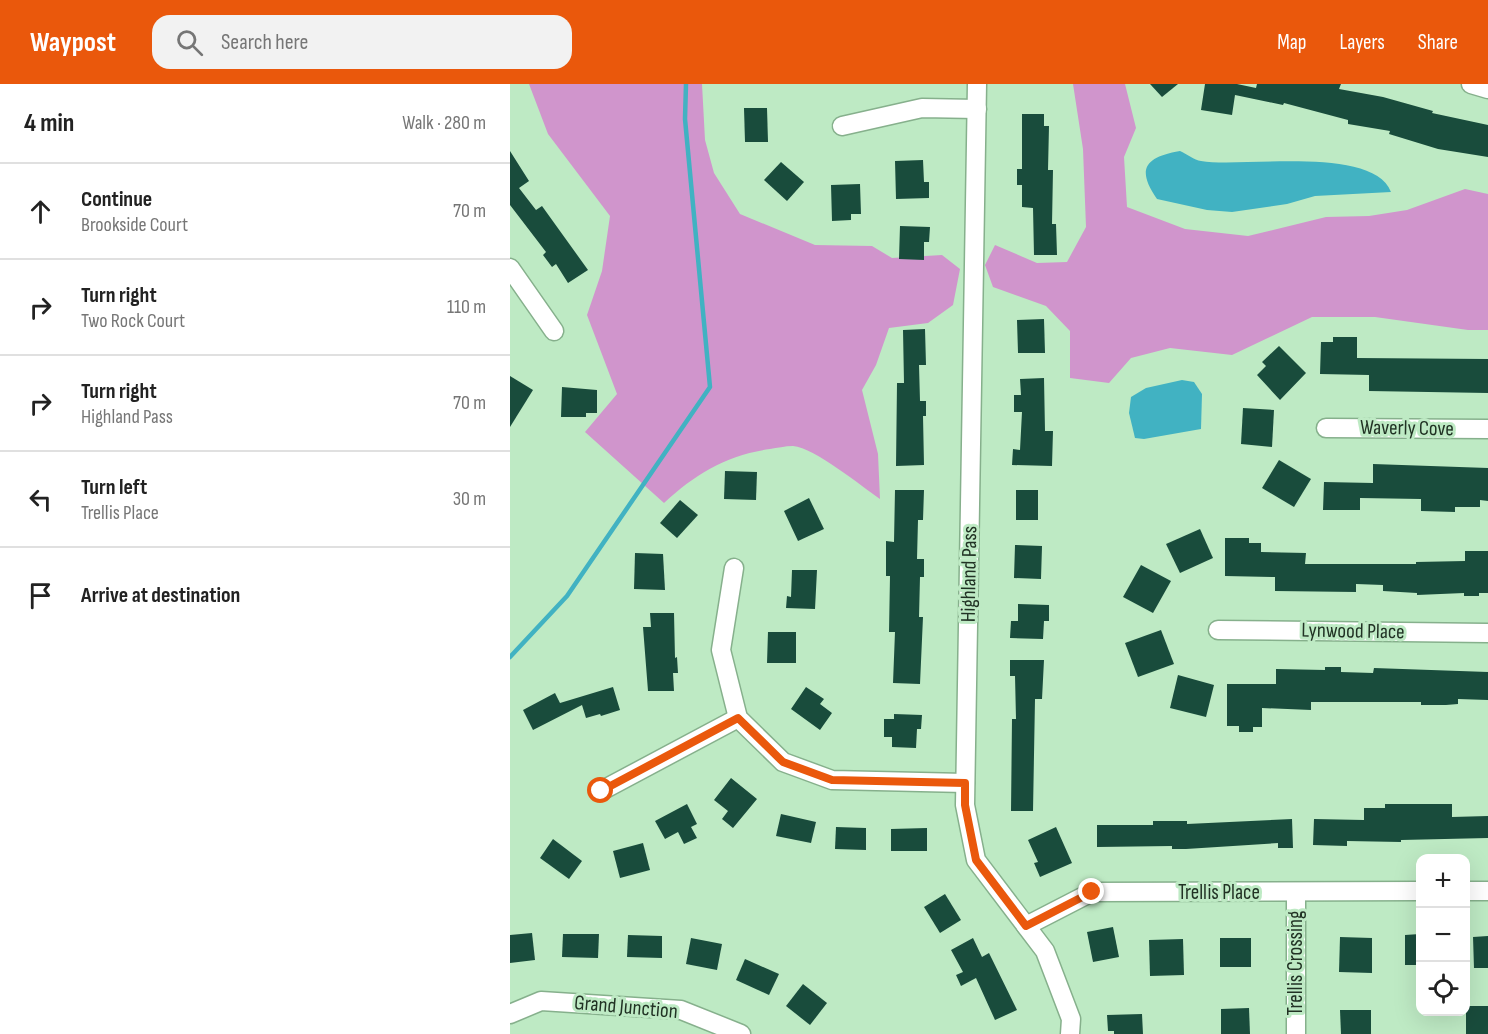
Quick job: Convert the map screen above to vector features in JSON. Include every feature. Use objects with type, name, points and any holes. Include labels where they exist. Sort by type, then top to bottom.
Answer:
[{"type":"street","name":"Highland Pass","points":[[977,84],[965,805],[976,860],[1045,951],[1071,1019],[1070,1034]]},
{"type":"street","points":[[1472,84],[1488,89]]},
{"type":"street","points":[[842,126],[922,108],[977,109]]},
{"type":"street","points":[[510,268],[554,331]]},
{"type":"street","name":"Waverly Cove","points":[[1326,428],[1488,429]]},
{"type":"street","points":[[734,568],[721,650],[738,718],[783,762],[832,780],[965,783]]},
{"type":"street","name":"Lynwood Place","points":[[1218,630],[1488,633]]},
{"type":"street","points":[[601,791],[738,718]]},
{"type":"street","name":"Trellis Crossing","points":[[1296,891],[1296,1034]]},
{"type":"street","name":"Trellis Place","points":[[1026,926],[1092,892],[1416,891]]},
{"type":"street","points":[[1470,891],[1488,891]]},
{"type":"street","name":"Grand Junction","points":[[510,1014],[541,1001],[681,1010],[741,1034]]},
{"type":"shaded area","points":[[529,84],[702,84],[705,140],[714,173],[740,214],[815,245],[872,246],[892,258],[942,255],[960,269],[953,305],[928,323],[889,328],[876,365],[862,390],[878,454],[880,499],[825,460],[793,446],[754,452],[712,467],[664,503],[585,432],[617,394],[587,315],[602,271],[610,216],[548,134]]},
{"type":"shaded area","points":[[1073,84],[1125,84],[1136,128],[1124,157],[1127,207],[1185,229],[1248,236],[1326,217],[1369,216],[1407,210],[1465,189],[1488,194],[1488,330],[1468,330],[1375,317],[1312,317],[1232,355],[1170,348],[1131,358],[1109,383],[1070,378],[1070,331],[1046,306],[993,287],[985,265],[995,245],[1037,263],[1067,262],[1086,227],[1083,149]]},
{"type":"water","points":[[1180,151],[1201,161],[1334,163],[1359,168],[1379,177],[1391,192],[1315,196],[1287,204],[1232,212],[1207,210],[1157,199],[1147,180],[1147,166],[1159,157]]},
{"type":"water","points":[[1182,380],[1194,382],[1202,394],[1201,429],[1144,439],[1135,438],[1129,413],[1131,397],[1146,388]]},
{"type":"building","points":[[1150,84],[1178,84],[1162,97]]},
{"type":"building","points":[[1205,84],[1237,84],[1256,88],[1257,84],[1341,84],[1339,89],[1383,97],[1433,111],[1432,113],[1488,125],[1488,157],[1438,149],[1389,134],[1390,131],[1348,124],[1348,120],[1284,103],[1283,105],[1235,95],[1232,115],[1201,110]]},
{"type":"building","points":[[744,108],[767,108],[768,142],[745,142]]},
{"type":"building","points":[[1022,114],[1044,114],[1044,126],[1049,126],[1048,170],[1053,170],[1052,224],[1056,224],[1057,255],[1034,255],[1033,208],[1022,207],[1022,185],[1017,185],[1017,169],[1022,169]]},
{"type":"building","points":[[510,151],[529,181],[519,188],[536,210],[542,206],[588,270],[568,283],[556,264],[552,267],[543,255],[546,252],[510,205]]},
{"type":"building","points":[[923,160],[924,182],[929,182],[929,198],[896,199],[895,161]]},
{"type":"building","points":[[781,162],[804,182],[787,201],[764,180]]},
{"type":"building","points":[[860,184],[861,214],[851,214],[851,220],[832,221],[831,185]]},
{"type":"building","points":[[900,226],[930,227],[929,242],[924,242],[924,260],[899,259]]},
{"type":"building","points":[[1044,319],[1045,353],[1018,353],[1017,320]]},
{"type":"building","points":[[925,329],[926,365],[919,365],[920,401],[926,401],[926,416],[923,416],[924,465],[896,466],[897,383],[904,383],[903,330]]},
{"type":"building","points":[[1333,337],[1357,337],[1357,358],[1488,359],[1488,393],[1369,391],[1369,375],[1320,374],[1321,342],[1333,342]]},
{"type":"building","points":[[1279,346],[1306,373],[1280,400],[1257,375],[1266,366],[1262,362]]},
{"type":"building","points":[[510,376],[533,390],[510,427]]},
{"type":"building","points":[[1044,378],[1045,431],[1053,431],[1052,466],[1012,465],[1013,449],[1020,450],[1022,412],[1014,412],[1014,395],[1021,395],[1020,379]]},
{"type":"building","points":[[562,387],[597,390],[597,413],[586,413],[586,417],[561,417]]},
{"type":"building","points":[[1243,408],[1274,410],[1272,447],[1241,444]]},
{"type":"building","points":[[1279,460],[1311,479],[1294,507],[1262,488]]},
{"type":"building","points":[[1373,464],[1488,468],[1488,501],[1480,500],[1480,507],[1455,507],[1455,512],[1421,511],[1421,499],[1360,498],[1360,510],[1323,510],[1324,482],[1373,483]]},
{"type":"building","points":[[725,471],[757,472],[756,500],[724,499]]},
{"type":"building","points":[[895,490],[924,490],[923,520],[918,520],[917,559],[924,559],[924,577],[920,577],[919,617],[923,617],[920,684],[893,683],[895,632],[889,632],[890,576],[886,576],[886,541],[894,542]]},
{"type":"building","points":[[1016,490],[1038,490],[1038,520],[1016,520]]},
{"type":"building","points":[[809,498],[824,529],[798,541],[784,511]]},
{"type":"building","points":[[680,500],[698,515],[677,538],[660,523]]},
{"type":"building","points":[[1200,529],[1213,558],[1180,573],[1166,544]]},
{"type":"building","points":[[1225,538],[1249,538],[1249,543],[1261,543],[1261,552],[1306,553],[1305,564],[1416,564],[1416,562],[1465,561],[1465,551],[1488,551],[1488,593],[1479,593],[1479,596],[1464,596],[1464,593],[1417,595],[1417,593],[1383,591],[1383,585],[1356,584],[1356,592],[1275,591],[1275,577],[1225,576]]},
{"type":"building","points":[[1015,545],[1042,546],[1041,579],[1014,578]]},
{"type":"building","points":[[635,553],[663,554],[665,590],[634,589]]},
{"type":"building","points":[[1141,565],[1171,581],[1153,613],[1123,597]]},
{"type":"building","points":[[792,570],[817,570],[815,609],[786,608],[787,596],[791,597]]},
{"type":"building","points":[[1018,604],[1049,605],[1049,621],[1044,621],[1043,639],[1010,638],[1011,621],[1018,621]]},
{"type":"building","points":[[650,613],[674,613],[675,658],[677,657],[678,673],[673,673],[674,691],[648,691],[643,627],[651,627]]},
{"type":"building","points":[[1161,630],[1174,664],[1138,677],[1125,643]]},
{"type":"building","points":[[768,632],[796,632],[796,663],[767,663]]},
{"type":"building","points":[[1010,660],[1044,660],[1042,699],[1035,699],[1033,811],[1011,811],[1012,719],[1016,719],[1015,676],[1010,676]]},
{"type":"building","points":[[1325,667],[1341,667],[1341,672],[1373,673],[1374,668],[1488,672],[1488,700],[1458,699],[1458,704],[1446,705],[1421,705],[1421,702],[1311,702],[1311,710],[1262,708],[1262,727],[1253,727],[1253,732],[1239,732],[1239,726],[1227,726],[1227,684],[1276,684],[1276,669],[1325,670]]},
{"type":"building","points":[[1178,675],[1214,685],[1206,717],[1170,708]]},
{"type":"building","points":[[613,687],[620,710],[601,716],[600,714],[586,718],[582,705],[533,730],[523,710],[555,693],[560,703]]},
{"type":"building","points":[[806,687],[824,699],[820,704],[832,713],[820,730],[791,709]]},
{"type":"building","points":[[894,714],[922,715],[921,729],[917,729],[916,748],[892,747],[892,737],[884,737],[884,719],[894,719]]},
{"type":"building","points":[[731,778],[757,799],[733,828],[722,819],[728,811],[714,800]]},
{"type":"building","points":[[687,804],[697,824],[691,827],[697,838],[684,844],[678,832],[665,839],[655,821]]},
{"type":"building","points":[[1385,804],[1452,804],[1452,817],[1488,816],[1488,838],[1401,840],[1401,842],[1347,841],[1347,846],[1313,845],[1314,819],[1364,820],[1364,808],[1385,808]]},
{"type":"building","points":[[781,814],[816,822],[811,843],[776,836]]},
{"type":"building","points":[[1292,819],[1293,848],[1278,848],[1278,843],[1186,849],[1172,849],[1172,846],[1097,847],[1097,825],[1153,825],[1153,821],[1187,821],[1187,824]]},
{"type":"building","points":[[836,827],[866,828],[866,850],[835,849]]},
{"type":"building","points":[[1056,827],[1072,863],[1040,877],[1034,863],[1038,862],[1028,840]]},
{"type":"building","points":[[927,828],[927,851],[891,851],[891,829]]},
{"type":"building","points":[[553,839],[582,861],[569,879],[540,858]]},
{"type":"building","points":[[643,843],[650,870],[620,878],[613,851]]},
{"type":"building","points":[[945,894],[961,920],[940,933],[924,907]]},
{"type":"building","points":[[1113,927],[1119,957],[1093,962],[1087,932]]},
{"type":"building","points":[[532,933],[535,960],[510,963],[510,935]]},
{"type":"building","points":[[563,934],[599,934],[598,958],[562,957]]},
{"type":"building","points":[[1416,934],[1416,965],[1405,965],[1405,935]]},
{"type":"building","points":[[628,935],[662,936],[662,958],[627,957]]},
{"type":"building","points":[[1488,936],[1488,968],[1474,968],[1473,937]]},
{"type":"building","points":[[1340,937],[1372,938],[1372,973],[1339,972]]},
{"type":"building","points":[[691,938],[722,944],[717,970],[686,964]]},
{"type":"building","points":[[973,938],[982,957],[989,953],[1017,1010],[995,1020],[976,978],[961,986],[956,975],[963,972],[951,950]]},
{"type":"building","points":[[1220,938],[1251,938],[1251,967],[1220,967]]},
{"type":"building","points":[[1183,939],[1184,975],[1150,976],[1149,940]]},
{"type":"building","points":[[745,959],[779,974],[769,995],[736,980]]},
{"type":"building","points":[[803,984],[827,1003],[810,1025],[786,1006]]},
{"type":"building","points":[[1470,1006],[1488,1006],[1488,1034],[1466,1034],[1466,1016],[1470,1016]]},
{"type":"building","points":[[1249,1008],[1250,1034],[1221,1034],[1221,1009]]},
{"type":"building","points":[[1340,1010],[1371,1010],[1371,1034],[1341,1034]]},
{"type":"building","points":[[1142,1014],[1143,1034],[1114,1034],[1114,1031],[1108,1031],[1107,1015]]},
{"type":"waterway","points":[[510,657],[567,596],[710,387],[685,119],[686,84]]},
{"type":"route","points":[[601,791],[738,718],[783,762],[832,780],[965,783],[965,805],[976,860],[1026,926],[1092,892]]}]
